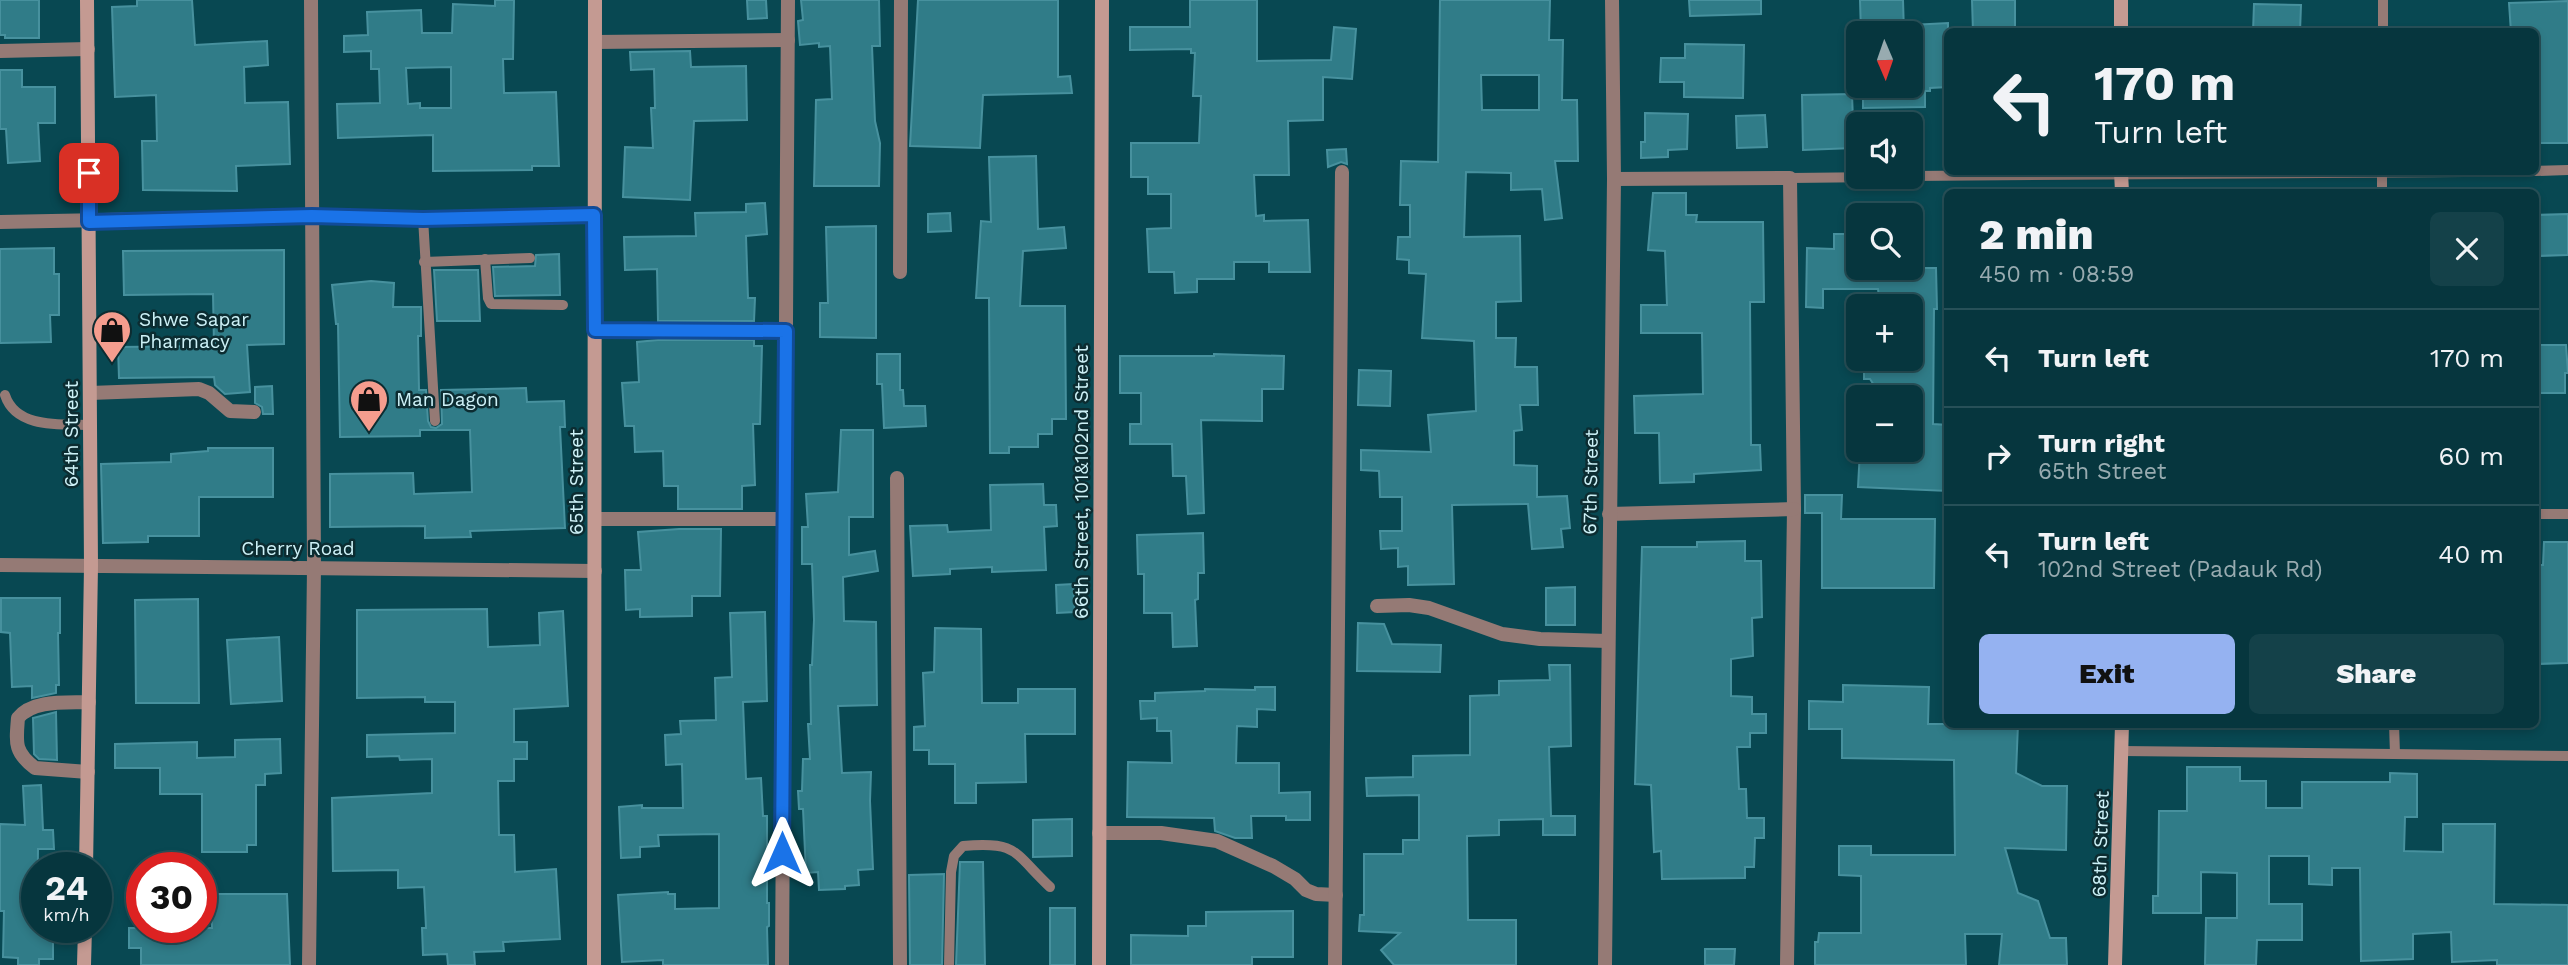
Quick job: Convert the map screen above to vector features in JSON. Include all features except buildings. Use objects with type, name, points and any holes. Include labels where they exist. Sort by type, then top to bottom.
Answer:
[{"type":"street","name":"64th Street","points":[[86,852],[91,566],[87,0]]},
{"type":"street","points":[[309,965],[314,567],[311,0]]},
{"type":"street","name":"65th Street","points":[[594,965],[595,0]]},
{"type":"street","points":[[782,965],[788,0]]},
{"type":"street","points":[[900,272],[901,0]]},
{"type":"street","name":"66th Street, 101&102nd Street","points":[[1099,965],[1102,0]]},
{"type":"street","name":"67th Street","points":[[1605,965],[1614,179],[1612,0]]},
{"type":"street","points":[[2122,0],[2122,28]]},
{"type":"street","points":[[595,42],[788,40]]},
{"type":"street","points":[[0,51],[88,49]]},
{"type":"street","points":[[1335,965],[1342,172]]},
{"type":"street","points":[[1614,179],[1790,178],[1794,509],[1787,965]]},
{"type":"street","points":[[0,222],[312,216],[423,219],[594,215]]},
{"type":"street","points":[[595,330],[786,331]]},
{"type":"street","points":[[90,393],[199,389],[209,393],[230,411],[254,412]]},
{"type":"street","points":[[897,478],[900,965]]},
{"type":"street","points":[[1609,514],[1794,509]]},
{"type":"street","points":[[595,519],[785,519]]},
{"type":"street","name":"Cherry Road","points":[[0,565],[595,571]]},
{"type":"street","points":[[1377,606],[1409,605],[1429,608],[1502,634],[1540,639],[1608,640]]},
{"type":"street","points":[[88,772],[35,768],[18,750],[16,739],[18,718],[29,709],[48,704],[89,702]]},
{"type":"street","name":"68th Street","points":[[2115,965],[2122,728]]},
{"type":"street","points":[[1099,833],[1161,833],[1217,841],[1273,866],[1316,894],[1336,895]]},
{"type":"street","points":[[85,943],[85,965]]},
{"type":"lane","points":[[2383,0],[2383,28]]},
{"type":"lane","points":[[2539,171],[2568,170]]},
{"type":"lane","points":[[1923,176],[1981,175]]},
{"type":"lane","points":[[1790,178],[1846,177]]},
{"type":"lane","points":[[423,219],[435,421]]},
{"type":"lane","points":[[424,261],[530,258]]},
{"type":"lane","points":[[485,259],[488,298],[491,304],[563,304]]},
{"type":"lane","points":[[5,396],[9,407],[16,414],[50,423],[90,425]]},
{"type":"lane","points":[[2539,514],[2568,514]]},
{"type":"lane","points":[[2394,728],[2395,754]]},
{"type":"lane","points":[[2122,751],[2568,756]]},
{"type":"lane","points":[[949,965],[951,872],[954,856],[963,846],[1002,845],[1017,852],[1028,867],[1050,887]]},
{"type":"place","name":"Shwe Sapar Pharmacy","points":[[112,364]]},
{"type":"place","name":"Man Dagon","points":[[369,433]]},
{"type":"route","points":[[89,173],[89,222],[312,216],[423,219],[594,215],[595,330],[786,331],[782,853]]}]
